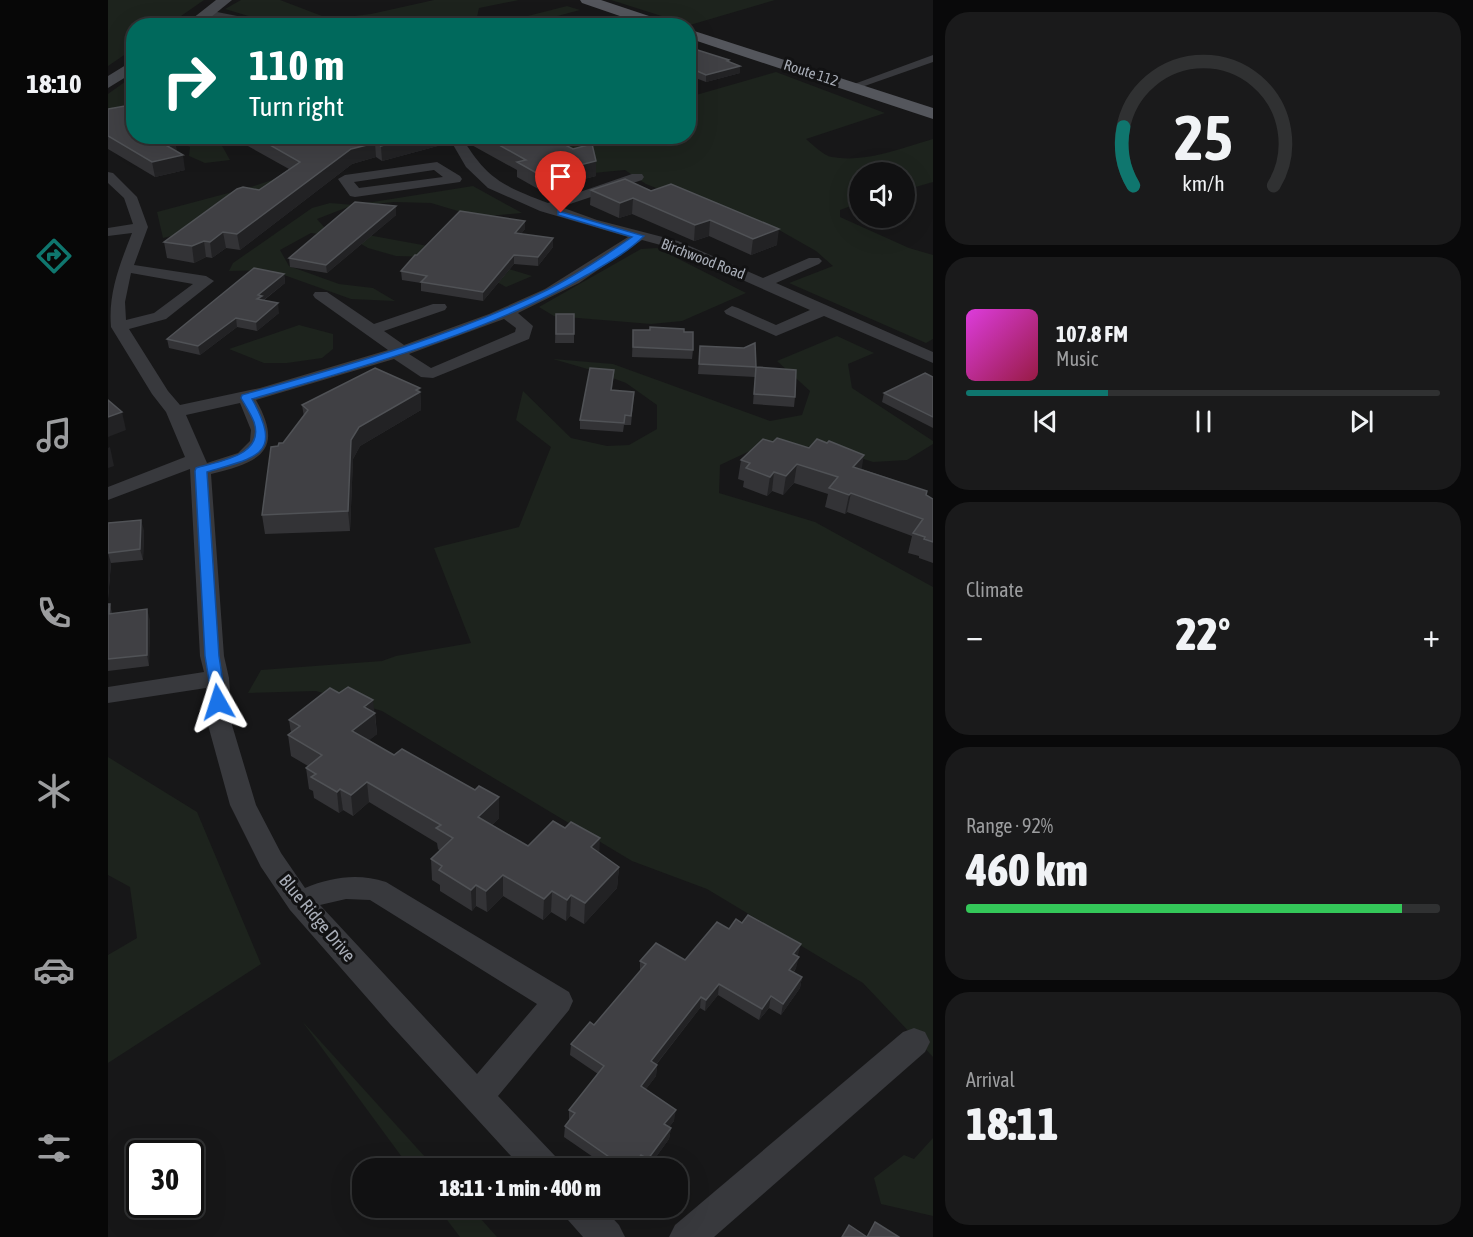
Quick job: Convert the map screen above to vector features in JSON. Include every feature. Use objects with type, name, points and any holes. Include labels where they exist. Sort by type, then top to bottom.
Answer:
[{"type":"main road","points":[[587,0],[641,18]]},
{"type":"main road","name":"Route 112","points":[[696,36],[933,114]]},
{"type":"street","points":[[200,18],[225,0]]},
{"type":"street","points":[[207,13],[232,18]]},
{"type":"street","points":[[852,87],[933,58]]},
{"type":"street","points":[[108,83],[126,71]]},
{"type":"street","name":"Birchwood Road","points":[[459,144],[471,165],[493,185],[545,208],[673,244],[933,358]]},
{"type":"street","points":[[455,179],[437,166],[345,179],[355,193],[483,176]]},
{"type":"street","points":[[108,176],[130,197],[141,227],[126,268],[121,283],[114,320],[160,316],[206,281],[126,268]]},
{"type":"street","points":[[545,208],[637,177]]},
{"type":"street","points":[[108,232],[141,227]]},
{"type":"street","points":[[175,411],[246,398],[398,351],[505,312],[552,291],[596,266],[639,236]]},
{"type":"street","points":[[764,283],[814,261]]},
{"type":"street","points":[[321,295],[427,373],[433,373],[523,335],[525,326],[505,312]]},
{"type":"street","points":[[371,330],[439,307]]},
{"type":"street","points":[[732,311],[776,331],[824,310]]},
{"type":"street","name":"Blue Ridge Drive","points":[[114,320],[161,394],[175,411],[199,466],[212,656],[217,678],[220,725],[243,805],[271,860],[300,903],[535,1158]]},
{"type":"street","points":[[108,494],[199,466],[248,456],[259,444],[262,436],[260,422],[246,398]]},
{"type":"street","points":[[108,695],[217,678]]},
{"type":"street","points":[[300,903],[339,887],[355,886],[376,890],[558,1001],[478,1096]]},
{"type":"street","points":[[687,1237],[914,1042]]},
{"type":"street","points":[[589,1218],[607,1237]]},
{"type":"shaded area","points":[[108,0],[204,0],[178,18],[126,18],[126,54],[108,66]]},
{"type":"shaded area","points":[[241,0],[280,0],[327,18],[255,18],[225,9]]},
{"type":"shaded area","points":[[434,0],[519,0],[479,8],[477,17],[520,18],[338,18],[371,14]]},
{"type":"shaded area","points":[[611,0],[775,0],[696,23],[696,18],[668,18]]},
{"type":"shaded area","points":[[567,6],[580,10],[550,18],[520,18]]},
{"type":"shaded area","points":[[776,72],[885,113],[806,139],[829,156],[857,158],[870,156],[933,139],[933,182],[915,187],[915,162],[849,162],[849,207],[840,210],[840,217],[849,221],[849,228],[864,228],[909,248],[933,255],[933,339],[926,343],[789,283],[833,266],[816,251],[772,226],[730,217],[646,184],[625,170],[593,173],[549,144],[696,144],[696,95]]},
{"type":"shaded area","points":[[126,81],[126,105],[108,116],[108,94]]},
{"type":"shaded area","points":[[184,144],[221,144],[230,160],[205,163],[189,156],[190,147]]},
{"type":"shaded area","points":[[281,177],[271,186],[207,210],[204,228],[163,238],[157,212]]},
{"type":"shaded area","points":[[473,186],[522,213],[478,217],[431,203],[394,202],[348,207],[317,219],[324,227],[439,248],[532,276],[506,287],[486,276],[431,257],[396,256],[368,248],[351,238],[311,233],[280,250],[289,266],[339,284],[373,288],[395,301],[351,299],[270,270],[229,271],[233,263],[312,208],[330,203],[354,205]]},
{"type":"shaded area","points":[[657,248],[746,293],[682,321],[651,324],[554,316],[539,307],[641,249]]},
{"type":"shaded area","points":[[299,325],[333,334],[333,349],[322,358],[287,363],[264,363],[229,349]]},
{"type":"shaded area","points":[[837,336],[874,353],[848,364],[852,388],[933,441],[933,444],[907,460],[873,462],[824,446],[754,449],[720,465],[719,493],[815,522],[933,587],[933,1057],[863,983],[707,889],[632,861],[382,711],[316,691],[248,693],[261,670],[382,661],[396,656],[471,643],[434,548],[519,527],[551,447],[516,420],[523,391],[571,438],[607,446],[629,445],[657,429],[657,405],[626,383],[553,359],[613,364],[770,421],[802,415],[810,391],[777,361]]},
{"type":"shaded area","points":[[108,757],[197,812],[261,964],[108,1063],[108,955],[137,938],[130,887],[108,875]]},
{"type":"shaded area","points":[[302,1021],[426,1158],[403,1158]]},
{"type":"shaded area","points":[[933,1138],[933,1216],[881,1204],[874,1178],[904,1155],[914,1159]]},
{"type":"shaded area","points":[[446,1218],[480,1218],[497,1237],[460,1237]]},
{"type":"building","points":[[696,50],[740,66],[706,75],[696,71]]},
{"type":"building","points":[[126,107],[126,144],[164,144],[183,155],[152,162],[108,136],[108,109]]},
{"type":"building","points":[[268,144],[371,144],[351,149],[237,234],[223,232],[210,242],[204,241],[192,246],[164,242],[237,189],[243,187],[259,190],[300,162]]},
{"type":"building","points":[[497,144],[563,144],[573,149],[592,144],[596,161],[540,175],[517,162],[526,160]]},
{"type":"building","points":[[625,179],[651,191],[671,184],[779,229],[753,239],[710,220],[695,225],[633,198],[620,203],[591,190]]},
{"type":"building","points":[[355,202],[396,206],[326,265],[289,258]]},
{"type":"building","points":[[460,211],[525,221],[515,233],[553,238],[538,257],[514,255],[483,292],[421,282],[427,276],[401,271]]},
{"type":"building","points":[[254,268],[284,274],[258,295],[262,296],[257,299],[278,303],[256,322],[236,318],[198,346],[167,339]]},
{"type":"building","points":[[556,314],[574,314],[574,334],[556,334]]},
{"type":"building","points":[[650,327],[684,329],[684,332],[693,332],[693,350],[633,347],[633,330],[650,330]]},
{"type":"building","points":[[755,343],[756,367],[699,364],[700,346],[744,348]]},
{"type":"building","points":[[756,367],[796,370],[795,397],[754,394]]},
{"type":"building","points":[[375,368],[420,388],[416,390],[420,392],[359,427],[351,440],[348,511],[262,515],[271,447],[283,443],[308,410],[302,405]]},
{"type":"building","points":[[590,368],[614,370],[611,390],[634,392],[631,416],[625,415],[624,423],[580,420]]},
{"type":"building","points":[[925,373],[933,377],[933,417],[884,393]]},
{"type":"building","points":[[108,400],[122,412],[108,417]]},
{"type":"building","points":[[777,438],[809,448],[817,439],[827,443],[829,441],[864,455],[853,467],[927,491],[926,495],[933,499],[933,542],[913,533],[923,519],[851,493],[849,495],[829,488],[838,477],[797,464],[786,476],[774,472],[770,477],[746,468],[750,463],[741,460],[763,439],[773,442]]},
{"type":"building","points":[[141,520],[140,549],[108,553],[108,523]]},
{"type":"building","points":[[108,604],[110,604],[109,614],[147,609],[147,655],[108,659]]},
{"type":"building","points":[[348,687],[373,700],[364,707],[375,713],[352,731],[394,755],[402,749],[475,790],[479,786],[499,797],[478,817],[528,846],[553,821],[565,828],[571,822],[600,838],[591,847],[619,867],[585,903],[571,895],[567,900],[552,891],[544,899],[503,875],[486,891],[476,885],[471,890],[439,870],[442,866],[431,859],[453,838],[436,828],[441,825],[367,782],[351,795],[340,789],[337,792],[311,777],[316,774],[306,768],[322,755],[288,735],[300,726],[289,720],[330,688],[339,693]]},
{"type":"building","points":[[748,915],[801,944],[793,954],[799,957],[789,970],[802,977],[783,1004],[771,996],[762,1009],[719,984],[706,1000],[701,997],[651,1061],[657,1065],[641,1086],[676,1110],[664,1124],[671,1128],[649,1158],[641,1155],[639,1158],[611,1158],[565,1126],[575,1113],[569,1110],[604,1066],[571,1044],[590,1022],[594,1025],[646,964],[640,961],[656,943],[685,960],[717,922],[729,929],[736,919],[742,923]]},
{"type":"building","points":[[875,1222],[899,1237],[867,1237]]},
{"type":"building","points":[[849,1225],[867,1237],[842,1237]]},
{"type":"route","points":[[218,702],[217,678],[212,656],[201,471],[248,456],[259,444],[262,436],[260,422],[246,398],[367,362],[505,312],[552,291],[596,266],[639,236],[561,213]]}]
